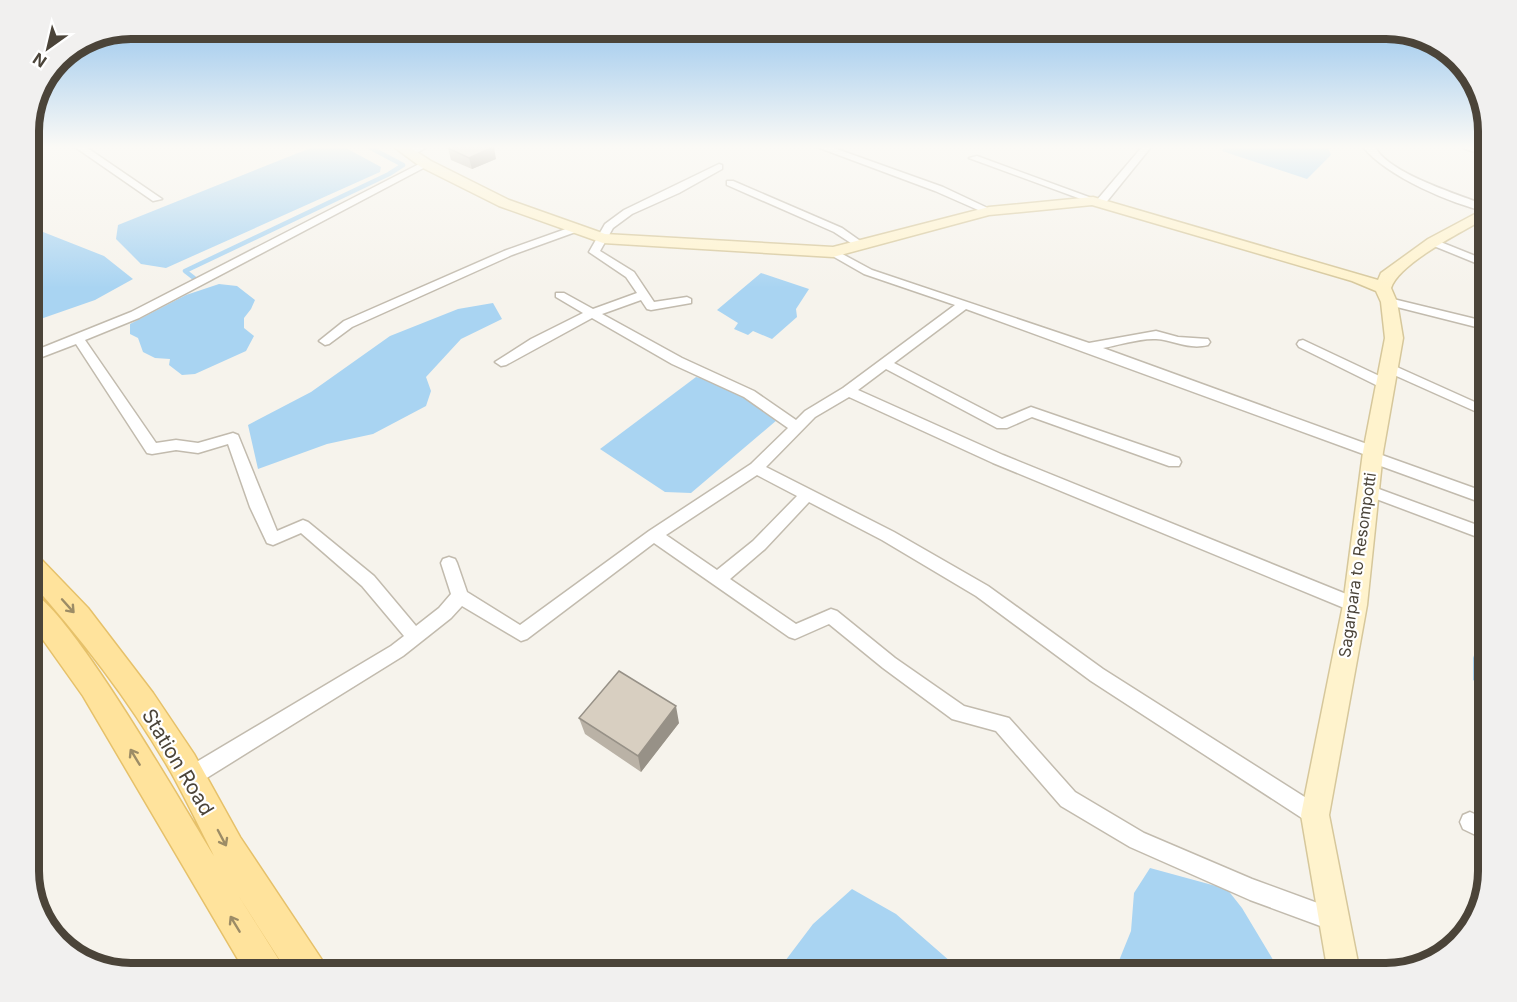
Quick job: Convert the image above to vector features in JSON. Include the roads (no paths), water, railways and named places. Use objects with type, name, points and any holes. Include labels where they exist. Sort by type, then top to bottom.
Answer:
[{"type":"main road","name":"Station Road","points":[[39,574],[78,616],[143,702],[190,777],[228,849],[302,963]]},
{"type":"main road","name":"Station Road","points":[[39,613],[93,687],[259,963]]},
{"type":"street","points":[[149,194],[157,199]]},
{"type":"street","points":[[39,354],[135,315],[369,194]]},
{"type":"street","points":[[486,194],[504,203],[603,238],[833,252],[989,211],[1096,202],[1104,194]]},
{"type":"street","points":[[669,194],[628,212],[609,226],[594,252],[621,267],[643,290],[651,306],[687,301]]},
{"type":"street","points":[[755,194],[838,230],[861,245]]},
{"type":"street","points":[[949,194],[989,211]]},
{"type":"street","points":[[1073,194],[1358,278],[1386,295],[1478,323]]},
{"type":"street","points":[[1448,194],[1478,206]]},
{"type":"street","points":[[1386,295],[1387,276],[1433,242],[1478,216]]},
{"type":"street","points":[[325,341],[348,324],[508,253],[578,228]]},
{"type":"street","points":[[1433,242],[1478,261]]},
{"type":"street","points":[[833,252],[868,273],[1088,347],[1478,495]]},
{"type":"street","points":[[561,295],[677,361],[749,394],[797,428]]},
{"type":"street","points":[[501,362],[575,320],[644,295]]},
{"type":"street","name":"Sagarpara to Resompotti","points":[[1342,963],[1315,815],[1355,605],[1373,454],[1394,338],[1386,295]]},
{"type":"street","points":[[449,563],[460,596],[521,634],[654,535],[756,468],[810,414],[848,391],[964,304]]},
{"type":"street","points":[[1088,347],[1156,334],[1177,340],[1204,342]]},
{"type":"street","points":[[78,338],[152,449],[176,445],[198,448],[233,438],[258,507],[273,538],[303,526],[368,581],[415,637]]},
{"type":"street","points":[[1304,344],[1478,409]]},
{"type":"street","points":[[885,363],[1002,425],[1031,412],[1174,462]]},
{"type":"street","points":[[848,391],[998,459],[1355,605]]},
{"type":"street","points":[[756,468],[806,496],[888,536],[982,591],[1097,675],[1315,815]]},
{"type":"street","points":[[1368,490],[1478,531]]},
{"type":"street","points":[[718,579],[759,545],[806,496]]},
{"type":"street","points":[[654,535],[795,632],[831,616],[889,663],[958,713],[1002,724],[1068,799],[1137,840],[1250,889],[1334,920]]},
{"type":"street","points":[[190,777],[397,651],[445,613],[460,596]]},
{"type":"water","points":[[196,194],[331,194],[166,268],[141,264],[116,239],[118,225]]},
{"type":"water","points":[[39,230],[104,256],[133,279],[95,300],[39,320]]},
{"type":"water","points":[[761,273],[809,289],[796,309],[797,317],[772,339],[753,331],[748,335],[734,329],[738,323],[717,310]]},
{"type":"water","points":[[219,284],[237,286],[255,300],[244,318],[244,328],[254,336],[246,351],[195,374],[182,375],[169,365],[170,359],[155,358],[143,352],[138,338],[130,334],[130,324],[186,295]]},
{"type":"water","points":[[493,303],[502,319],[461,339],[426,377],[431,391],[426,406],[373,434],[327,444],[258,469],[248,425],[311,392],[390,336],[458,309]]},
{"type":"water","points":[[696,377],[741,392],[762,404],[777,420],[691,493],[665,492],[600,449]]},
{"type":"water","points":[[1478,645],[1478,683],[1473,680],[1473,658]]},
{"type":"water","points":[[1150,868],[1227,889],[1242,908],[1275,963],[1118,963],[1131,931],[1134,893]]},
{"type":"water","points":[[852,889],[896,914],[951,963],[784,963],[813,924]]},
{"type":"waterway","points":[[194,278],[185,271],[347,194]]}]
